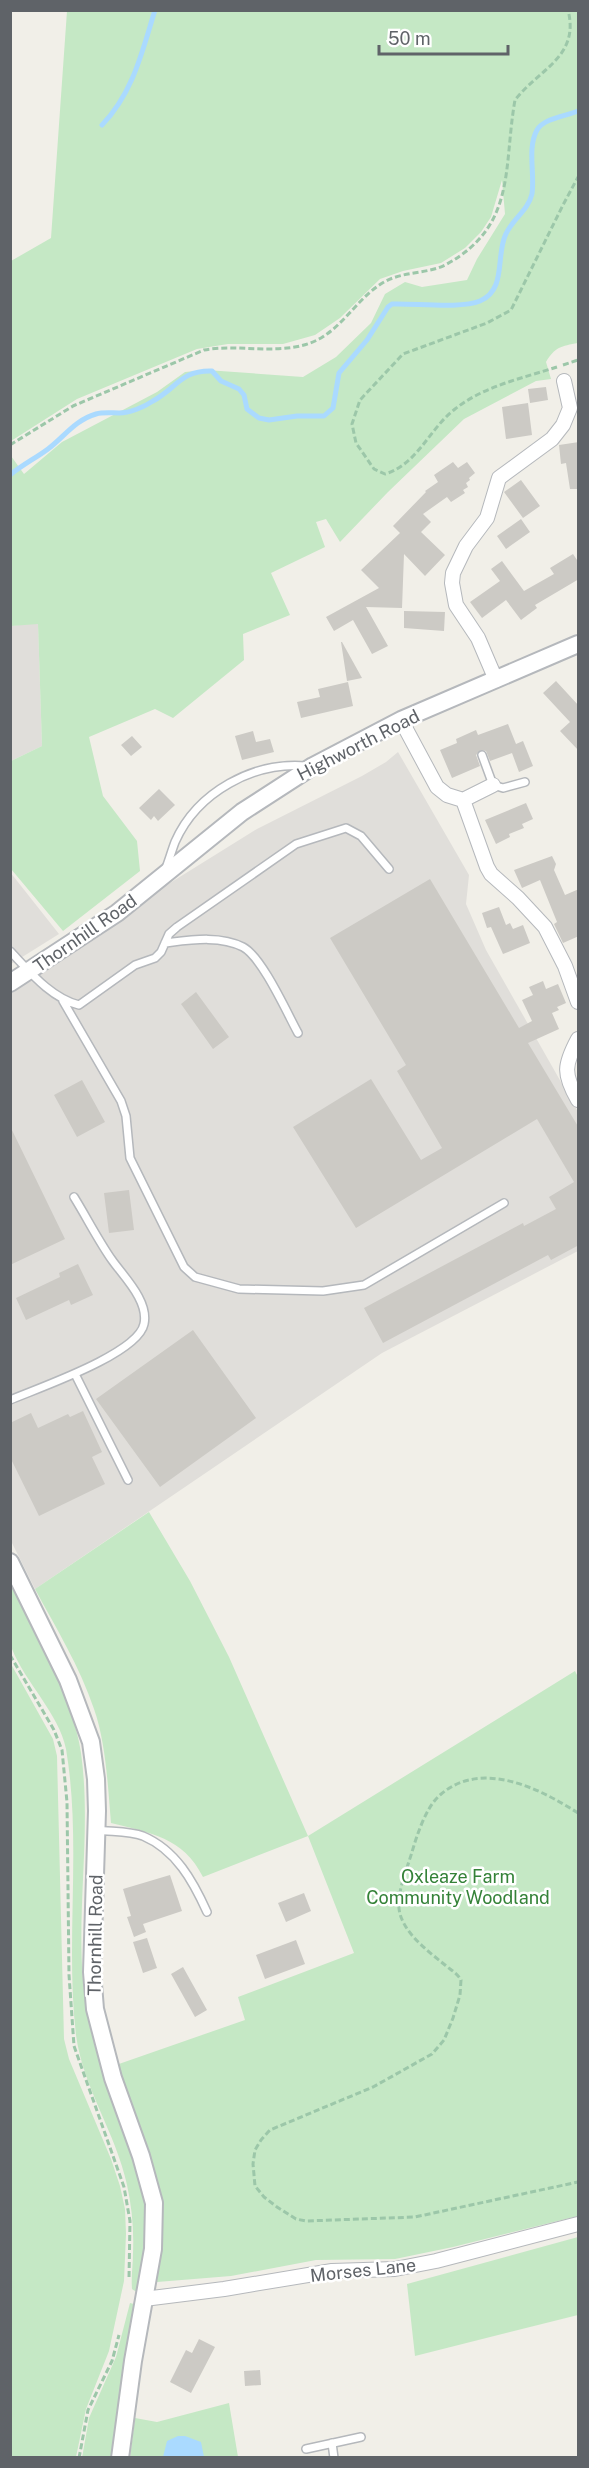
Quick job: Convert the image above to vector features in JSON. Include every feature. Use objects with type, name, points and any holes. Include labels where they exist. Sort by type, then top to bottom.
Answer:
[{"type":"street","points":[[496,680],[478,638],[456,605],[453,573],[466,546],[487,518],[499,478],[552,439],[574,408],[564,381]]},
{"type":"street","name":"Highworth Road","points":[[160,879],[242,812],[312,767],[360,740],[401,720],[579,644]]},
{"type":"street","points":[[401,720],[437,787],[447,795],[464,800],[493,785]]},
{"type":"street","points":[[464,800],[486,867],[545,927],[565,966],[579,1002]]},
{"type":"street","name":"Thornhill Road","points":[[10,983],[84,936],[160,879]]},
{"type":"street","points":[[576,1095],[566,1070],[569,1056],[579,1039]]},
{"type":"street","name":"Thornhill Road","points":[[10,1562],[68,1680],[86,1727],[96,1779],[93,1972],[95,2009],[110,2066],[141,2156],[154,2203],[153,2249],[120,2457]]},
{"type":"street","name":"Morses Lane","points":[[144,2299],[224,2289],[332,2271],[395,2269],[436,2261],[579,2224]]},
{"type":"lane","points":[[482,755],[493,785],[503,788],[525,782]]},
{"type":"lane","points":[[160,879],[184,828],[205,803],[233,780],[264,769],[290,765],[312,767]]},
{"type":"lane","points":[[63,1001],[79,1005],[135,965],[156,957],[169,934],[177,927],[271,859],[296,844],[346,828],[361,836],[389,869]]},
{"type":"lane","points":[[165,943],[226,941],[245,948],[257,959],[298,1033]]},
{"type":"lane","points":[[10,951],[29,972],[63,1001],[121,1101],[126,1116],[130,1158],[184,1267],[195,1277],[239,1288],[323,1291],[364,1285],[504,1203]]},
{"type":"lane","points":[[10,1400],[101,1361],[137,1337],[144,1326],[142,1309],[132,1287],[112,1260],[74,1197]]},
{"type":"lane","points":[[75,1374],[128,1480]]},
{"type":"lane","points":[[97,1830],[143,1836],[157,1845],[182,1864],[194,1883],[207,1912]]},
{"type":"lane","points":[[306,2449],[361,2437]]},
{"type":"lane","points":[[332,2443],[334,2457]]},
{"type":"path","points":[[10,445],[73,406],[204,350],[279,348],[308,343],[320,338],[336,327],[381,284],[399,276],[446,264],[467,251],[492,225],[499,209],[506,177],[515,100],[556,61],[568,45],[571,33],[568,10]]},
{"type":"path","points":[[579,177],[562,205],[511,310],[487,323],[403,354],[360,400],[352,424],[356,443],[374,469],[385,474],[398,470],[409,462],[441,423],[462,404],[502,384],[579,360]]},
{"type":"path","points":[[10,1655],[54,1730],[62,1750],[67,1802],[70,1986],[74,2046],[124,2187],[130,2221],[128,2287]]},
{"type":"path","points":[[579,1813],[565,1804],[526,1787],[495,1777],[480,1777],[459,1783],[438,1795],[416,1839],[400,1896],[399,1912],[405,1927],[461,1980],[460,1995],[444,2040],[432,2054],[373,2087],[270,2130],[255,2150],[252,2176],[255,2186],[264,2197],[296,2219],[306,2221],[415,2217],[579,2182]]},
{"type":"path","points":[[79,2457],[88,2410],[112,2361],[120,2330]]},
{"type":"shaded area","points":[[38,623],[42,746],[11,761],[10,626]]},
{"type":"shaded area","points":[[398,752],[469,875],[466,904],[486,950],[578,1112],[578,1251],[382,1353],[35,1589],[11,1541],[11,991],[72,954],[117,917],[257,829],[362,776]]},
{"type":"shaded area","points":[[10,872],[59,934],[11,964],[10,964]]},
{"type":"green space","points":[[67,11],[578,11],[578,343],[559,348],[549,357],[546,362],[551,379],[536,381],[464,419],[340,542],[326,519],[316,522],[325,547],[271,573],[290,615],[243,634],[244,660],[173,718],[155,709],[89,737],[103,796],[137,841],[140,871],[63,931],[11,869],[11,761],[42,746],[38,624],[11,626],[11,456],[24,474],[62,442],[157,392],[185,372],[206,370],[303,377],[336,357],[371,323],[385,294],[405,282],[422,287],[467,280],[477,259],[505,214],[502,180],[491,217],[481,232],[465,248],[441,263],[403,271],[380,279],[340,318],[315,335],[283,344],[228,344],[197,349],[77,399],[11,441],[11,261],[51,238]]},
{"type":"green space","points":[[149,1512],[190,1581],[229,1657],[308,1836],[203,1877],[186,1853],[175,1845],[152,1834],[111,1823],[104,1751],[94,1709],[75,1663],[35,1589]]},
{"type":"green space","points":[[10,1581],[62,1688],[77,1732],[81,1753],[85,1817],[81,1948],[83,1980],[87,2012],[96,2050],[145,2198],[145,2246],[138,2293],[132,2289],[133,2228],[127,2185],[115,2147],[85,2073],[76,2035],[72,1963],[73,1820],[66,1749],[56,1723],[12,1649],[9,1626]]},
{"type":"green space","points":[[11,1664],[53,1739],[57,1756],[64,2039],[69,2059],[111,2159],[125,2209],[124,2281],[109,2351],[86,2409],[76,2457],[11,2457]]},
{"type":"green space","name":"Oxleaze Farm Community Woodland","points":[[575,1671],[578,1677],[578,2216],[395,2259],[316,2260],[231,2276],[157,2282],[162,2213],[116,2065],[245,2020],[238,1997],[354,1953],[308,1836]]},
{"type":"green space","points":[[578,2237],[578,2315],[415,2356],[407,2284]]},
{"type":"green space","points":[[130,2303],[138,2305],[113,2457],[82,2458],[89,2418],[116,2357]]},
{"type":"green space","points":[[229,2403],[238,2457],[130,2458],[135,2418],[157,2422]]},
{"type":"water","points":[[178,2436],[201,2442],[204,2457],[163,2457],[167,2441]]},
{"type":"building","points":[[546,387],[548,400],[530,403],[528,389]]},
{"type":"building","points":[[528,403],[532,435],[506,439],[502,407]]},
{"type":"building","points":[[579,442],[579,489],[570,489],[566,463],[561,464],[559,445]]},
{"type":"building","points":[[453,462],[458,468],[467,462],[475,473],[466,483],[468,487],[463,490],[465,493],[451,502],[447,497],[423,514],[431,522],[421,532],[445,555],[425,576],[404,554],[402,608],[366,607],[388,646],[372,654],[353,620],[334,631],[326,617],[379,588],[361,570],[400,533],[393,526],[425,491],[438,482],[434,475]]},
{"type":"building","points":[[521,480],[540,506],[523,518],[504,492]]},
{"type":"building","points":[[521,519],[530,532],[506,549],[497,536]]},
{"type":"building","points":[[573,554],[579,563],[579,579],[535,605],[537,608],[521,620],[506,600],[482,618],[470,602],[500,581],[491,569],[502,561],[524,591],[554,574],[550,568]]},
{"type":"building","points":[[404,611],[445,612],[444,631],[404,628]]},
{"type":"building","points":[[342,642],[362,678],[347,681]]},
{"type":"building","points":[[556,681],[579,706],[579,751],[560,731],[570,722],[543,693]]},
{"type":"building","points":[[348,682],[353,706],[301,718],[297,702],[320,697],[318,689]]},
{"type":"building","points":[[508,724],[516,744],[523,741],[533,766],[519,772],[512,753],[490,761],[486,751],[481,750],[476,755],[480,766],[452,778],[440,750],[457,743],[456,739],[476,730],[478,735]]},
{"type":"building","points":[[253,731],[256,742],[270,739],[274,752],[242,760],[235,736]]},
{"type":"building","points":[[132,736],[142,747],[131,756],[121,745]]},
{"type":"building","points":[[159,789],[175,805],[158,821],[154,816],[151,820],[139,808]]},
{"type":"building","points":[[526,803],[533,819],[522,824],[524,828],[509,834],[510,837],[496,844],[485,820]]},
{"type":"building","points":[[552,856],[556,864],[554,870],[565,895],[579,889],[579,936],[563,943],[554,924],[557,922],[540,880],[522,888],[514,870]]},
{"type":"building","points":[[430,879],[519,1028],[532,1021],[522,1000],[533,995],[529,987],[543,981],[546,989],[558,984],[566,1003],[557,1007],[559,1010],[552,1013],[559,1029],[528,1043],[579,1128],[579,1245],[551,1260],[548,1255],[383,1343],[364,1308],[523,1223],[524,1226],[556,1209],[549,1197],[574,1182],[537,1119],[356,1228],[293,1127],[371,1079],[421,1160],[442,1148],[397,1071],[406,1065],[330,938]]},
{"type":"building","points":[[499,907],[506,925],[510,923],[513,929],[523,925],[530,943],[503,954],[491,927],[487,928],[482,913]]},
{"type":"building","points":[[196,992],[229,1037],[213,1049],[181,1004]]},
{"type":"building","points":[[82,1080],[105,1122],[77,1137],[54,1095]]},
{"type":"building","points":[[10,1126],[65,1239],[10,1265]]},
{"type":"building","points":[[129,1190],[134,1230],[109,1233],[104,1193]]},
{"type":"building","points":[[78,1264],[93,1295],[71,1305],[69,1300],[26,1320],[16,1298],[60,1277],[59,1273]]},
{"type":"building","points":[[193,1330],[256,1418],[160,1487],[96,1399]]},
{"type":"building","points":[[83,1411],[102,1452],[92,1457],[105,1484],[39,1516],[10,1457],[10,1423],[31,1413],[38,1428],[68,1414],[70,1417]]},
{"type":"building","points":[[170,1875],[182,1911],[143,1924],[146,1932],[134,1937],[127,1917],[131,1916],[123,1889]]},
{"type":"building","points":[[304,1893],[311,1911],[286,1922],[278,1903]]},
{"type":"building","points":[[147,1938],[157,1968],[143,1973],[133,1942]]},
{"type":"building","points":[[296,1940],[305,1964],[265,1979],[256,1955]]},
{"type":"building","points":[[183,1967],[207,2010],[195,2017],[171,1974]]},
{"type":"building","points":[[199,2339],[215,2347],[191,2393],[170,2382],[186,2350],[192,2353]]},
{"type":"building","points":[[260,2370],[261,2385],[245,2386],[244,2371]]},
{"type":"waterway","points":[[102,125],[113,113],[129,86],[155,10]]},
{"type":"waterway","points":[[10,475],[48,449],[82,420],[99,413],[123,413],[137,409],[161,396],[186,377],[202,371],[212,371],[221,381],[239,389],[244,395],[247,409],[259,418],[269,420],[297,416],[324,416],[333,408],[339,373],[367,340],[392,304],[461,305],[480,301],[494,289],[505,236],[532,194],[532,145],[537,130],[550,120],[578,111]]}]
